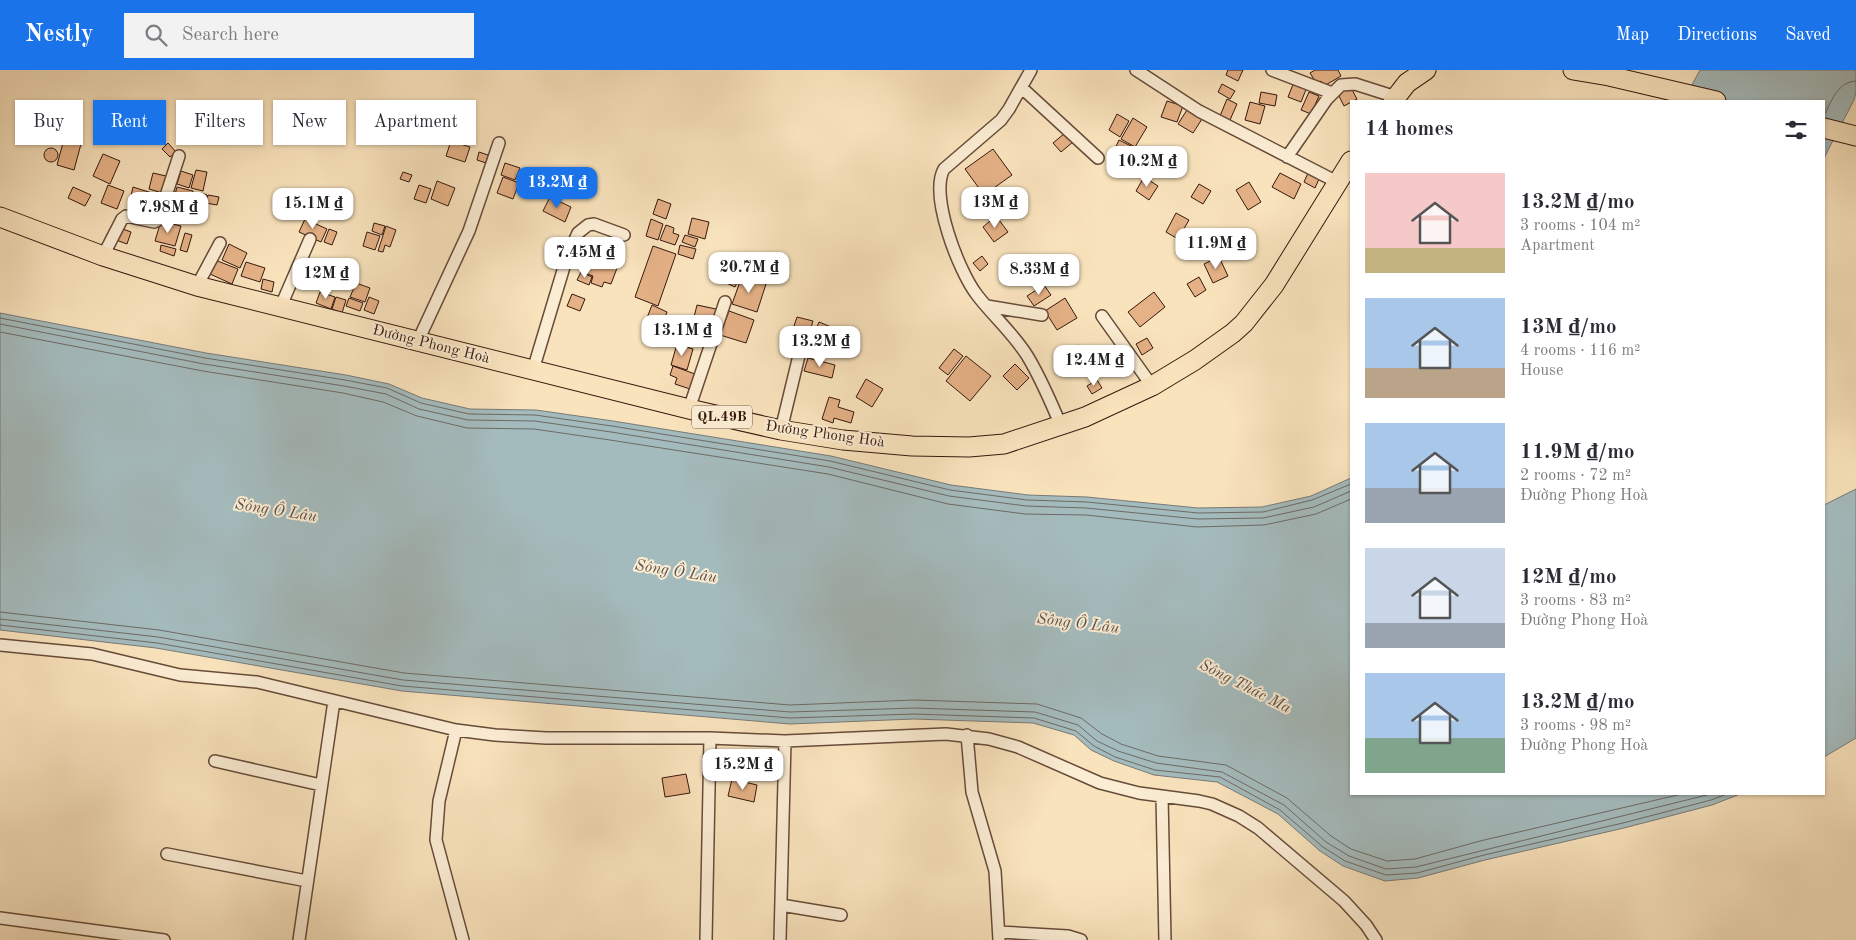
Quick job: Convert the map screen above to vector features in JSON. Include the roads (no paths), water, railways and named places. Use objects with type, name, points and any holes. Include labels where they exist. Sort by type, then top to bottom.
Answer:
[{"type":"main road","points":[[1573,70],[1650,85],[1712,100]]},
{"type":"main road","points":[[1394,99],[1420,71]]},
{"type":"main road","points":[[1825,128],[1855,136]]},
{"type":"main road","name":"Đường Phong Hoà","points":[[0,217],[103,256],[197,286],[417,343],[689,409],[780,430],[876,443],[969,447],[1004,444],[1061,426],[1152,386],[1214,347],[1244,323],[1274,285],[1350,162]]},
{"type":"street","points":[[1032,70],[1001,120],[948,165],[940,179],[939,191],[943,214],[968,282],[1028,356],[1049,396],[1061,426]]},
{"type":"street","points":[[1136,70],[1199,111],[1337,182]]},
{"type":"street","points":[[1272,70],[1332,93]]},
{"type":"street","points":[[1288,157],[1332,93],[1341,85],[1349,83],[1394,99]]},
{"type":"street","points":[[1022,88],[1098,158]]},
{"type":"street","points":[[417,343],[470,231],[499,143]]},
{"type":"street","points":[[103,256],[122,219],[126,216],[154,222],[158,220],[179,156]]},
{"type":"street","points":[[533,370],[567,257],[578,233],[583,228],[594,224],[624,235]]},
{"type":"street","points":[[280,308],[310,239]]},
{"type":"street","points":[[197,286],[220,243]]},
{"type":"street","points":[[689,409],[725,302]]},
{"type":"street","points":[[986,306],[1042,315]]},
{"type":"street","points":[[1102,316],[1152,386]]},
{"type":"street","points":[[780,430],[803,339]]},
{"type":"street","points":[[0,645],[92,654],[180,675],[257,682],[456,730],[527,738],[710,738],[785,741],[968,735],[1018,747],[1100,783],[1120,789],[1212,804],[1239,816],[1258,828],[1344,901],[1366,925],[1376,940]]},
{"type":"street","points":[[299,940],[334,701]]},
{"type":"street","points":[[456,730],[439,801],[436,840],[463,940]]},
{"type":"street","points":[[968,735],[972,792],[995,871],[999,936],[1068,936],[1080,940]]},
{"type":"street","points":[[706,940],[710,738]]},
{"type":"street","points":[[780,940],[785,741]]},
{"type":"street","points":[[215,761],[321,785]]},
{"type":"street","points":[[1162,796],[1165,940]]},
{"type":"street","points":[[167,854],[307,880]]},
{"type":"street","points":[[781,905],[841,915]]},
{"type":"street","points":[[0,918],[164,940]]},
{"type":"water","points":[[1700,70],[1856,70],[1854,100],[1825,156],[1825,100],[1684,100]]},
{"type":"water","points":[[0,313],[206,353],[346,375],[389,384],[422,398],[470,409],[536,410],[613,421],[831,456],[951,485],[1028,495],[1087,497],[1198,508],[1262,507],[1311,496],[1350,478],[1350,795],[1737,795],[1712,805],[1624,828],[1485,860],[1418,878],[1385,881],[1343,866],[1320,851],[1278,814],[1217,782],[1154,775],[1114,761],[1091,750],[1074,735],[1033,723],[914,719],[790,724],[402,691],[156,648],[0,630]]},
{"type":"water","points":[[1856,489],[1856,738],[1825,756],[1825,504]]},
{"type":"water label","name":"Sông Ô Lâu","points":[[276,511]]},
{"type":"water label","name":"Sông Ô Lâu","points":[[676,572]]},
{"type":"water label","name":"Sông Ô Lâu","points":[[1078,624]]},
{"type":"water label","name":"Sông Thác Ma","points":[[1245,687]]}]
